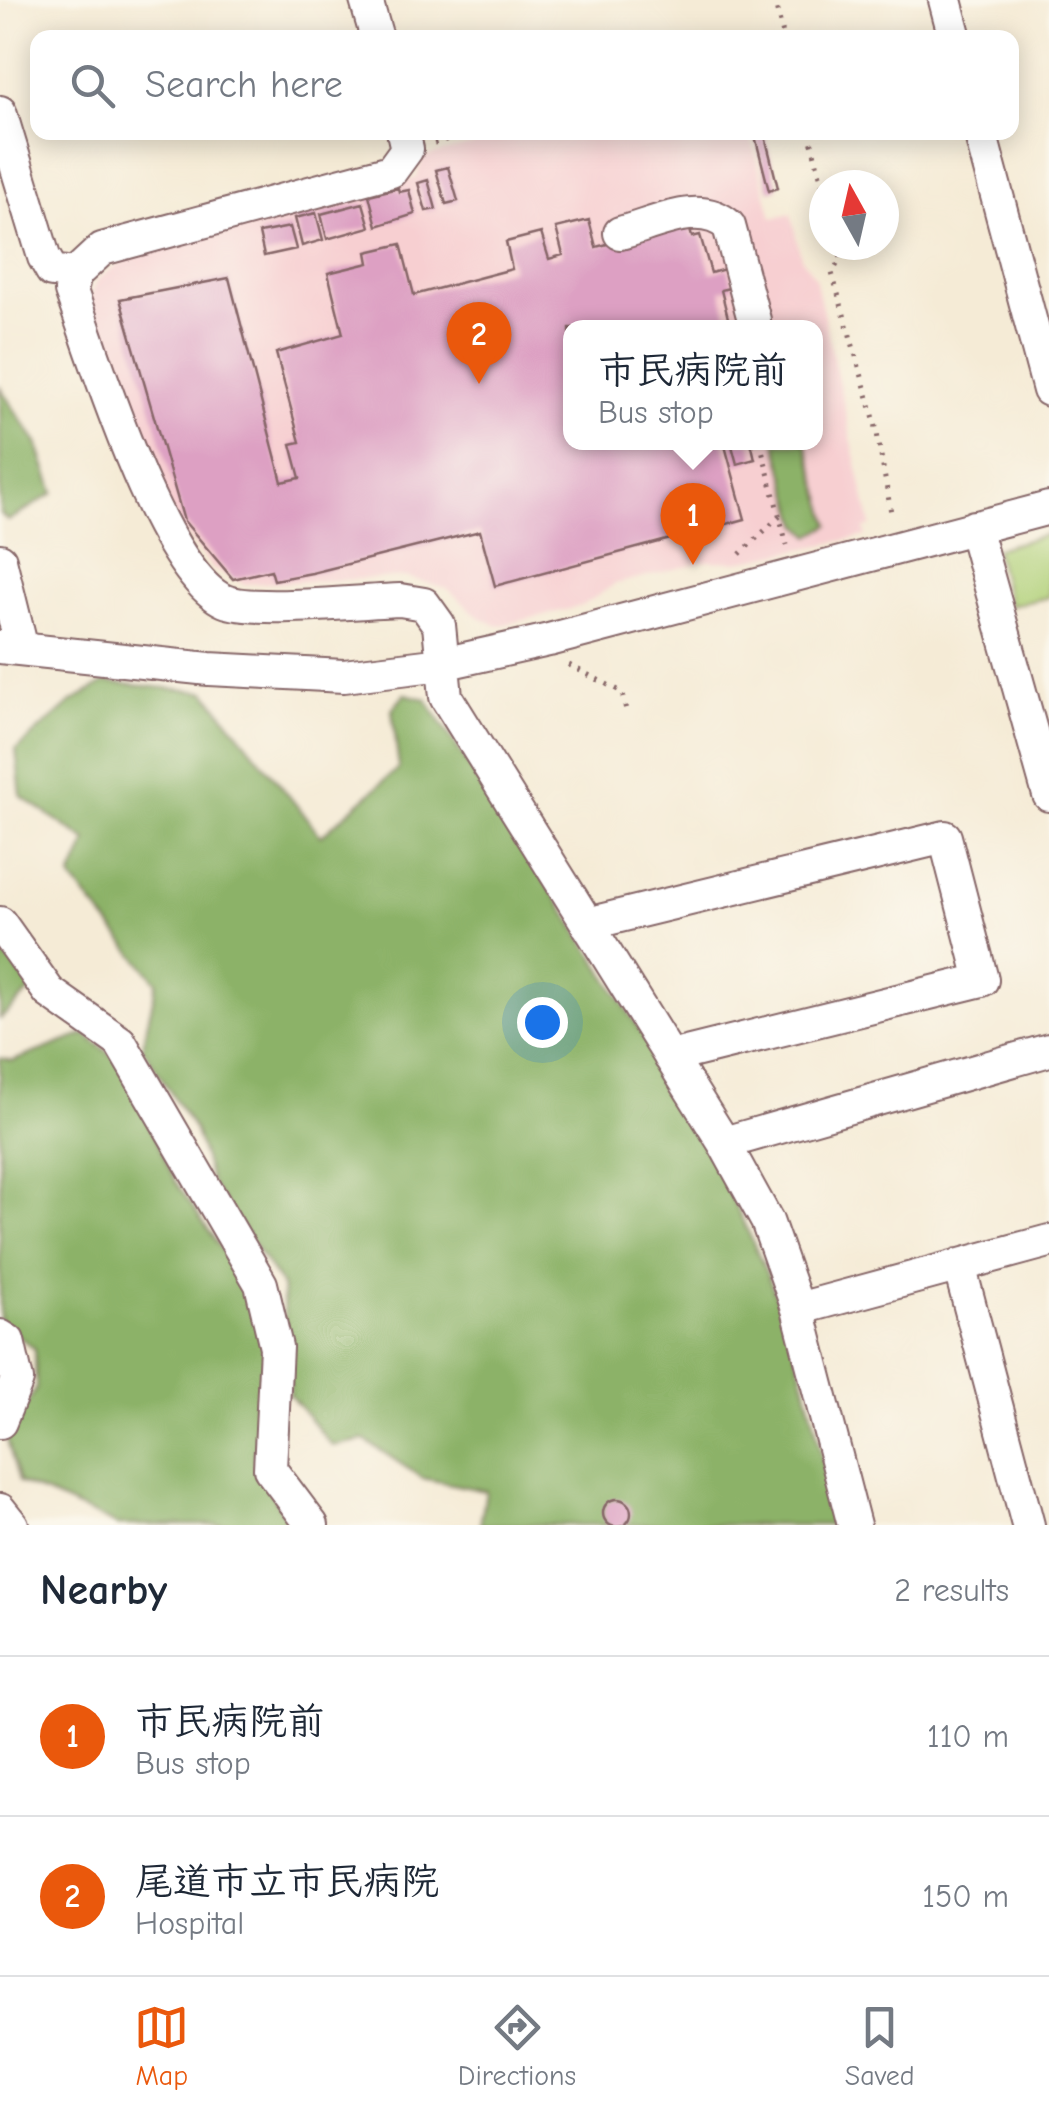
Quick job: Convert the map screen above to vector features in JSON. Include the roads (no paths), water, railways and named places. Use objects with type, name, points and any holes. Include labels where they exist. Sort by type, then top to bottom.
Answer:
[{"type":"street","points":[[366,0],[375,30]]},
{"type":"street","points":[[945,0],[953,30]]},
{"type":"street","points":[[0,112],[44,258],[52,271],[75,274]]},
{"type":"street","points":[[982,140],[1049,390]]},
{"type":"street","points":[[405,141],[391,171],[102,249],[75,274],[70,290],[137,474],[163,526],[206,586],[226,601],[252,604],[400,600],[424,604],[438,625],[446,696],[724,1142],[767,1221],[798,1308],[854,1525]]},
{"type":"street","points":[[620,233],[702,211],[718,216],[729,226],[754,320]]},
{"type":"street","points":[[0,560],[11,648],[344,676],[442,664],[549,640],[1049,508]]},
{"type":"street","points":[[974,528],[1049,795]]},
{"type":"street","points":[[588,924],[945,837],[982,980],[670,1057]]},
{"type":"street","points":[[0,923],[49,992],[120,1042],[261,1284],[276,1347],[270,1470],[312,1525]]},
{"type":"street","points":[[724,1142],[1049,1050]]},
{"type":"street","points":[[798,1308],[1049,1241]]},
{"type":"street","points":[[959,1265],[1028,1525]]},
{"type":"street","points":[[0,1336],[8,1341],[17,1380],[0,1422]]},
{"type":"street","points":[[0,1510],[12,1525]]},
{"type":"place","name":"尾道市立市民病院","points":[[479,384]]},
{"type":"place","name":"市民病院前","points":[[693,565]]}]
